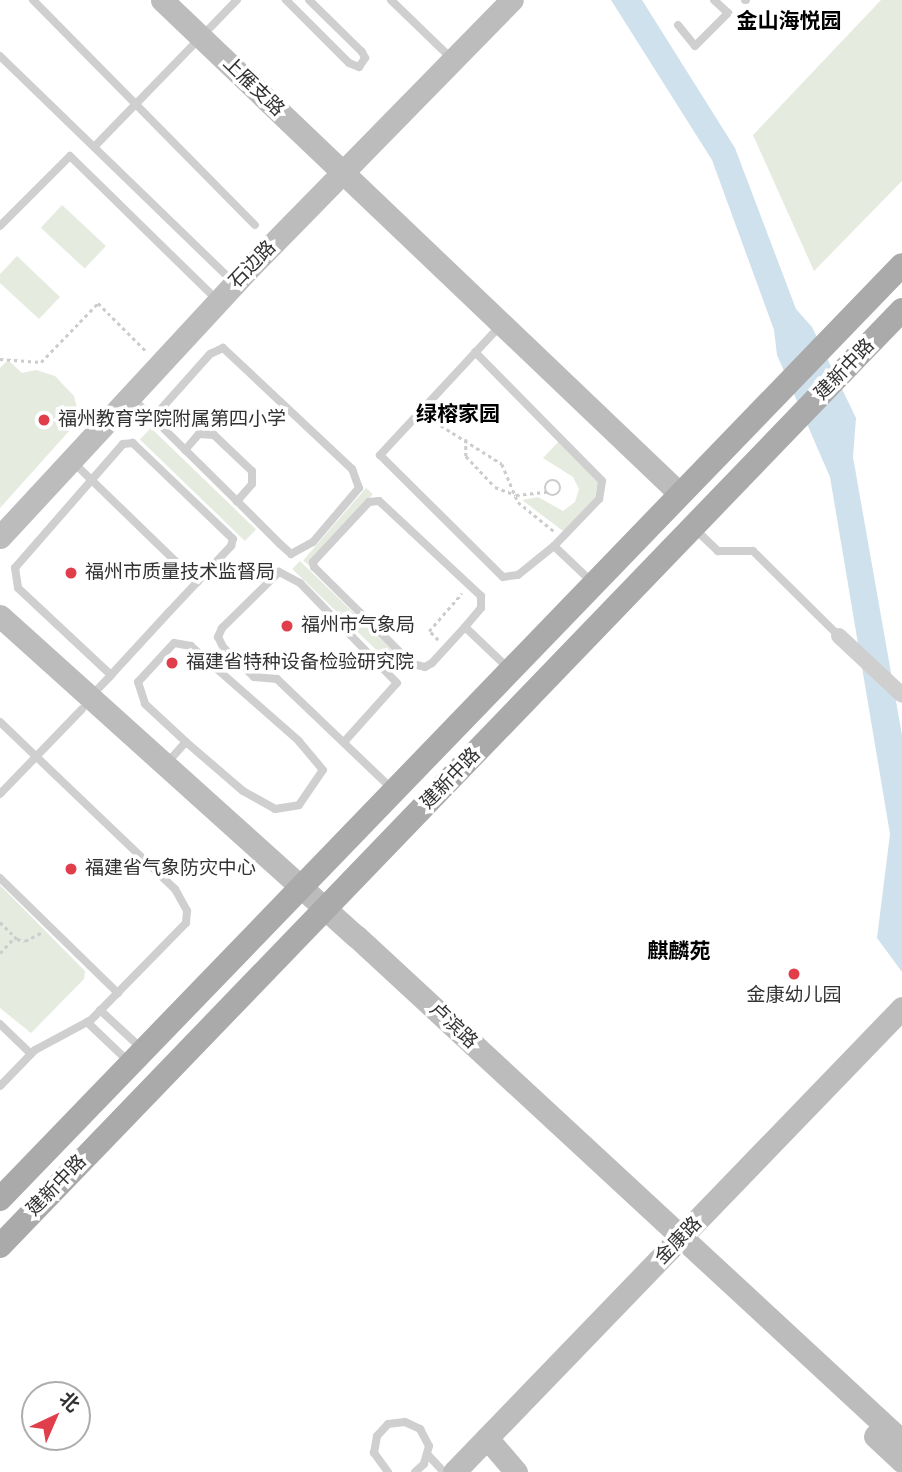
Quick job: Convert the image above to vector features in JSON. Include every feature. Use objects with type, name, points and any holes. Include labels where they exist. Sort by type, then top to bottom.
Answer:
[{"type":"main road","name":"建新中路","points":[[0,1199],[902,265]]},
{"type":"main road","name":"建新中路","points":[[0,1246],[902,310]]},
{"type":"street","name":"上雁支路","points":[[162,0],[679,493]]},
{"type":"street","name":"石边路","points":[[0,537],[218,301],[512,0]]},
{"type":"street","points":[[0,616],[86,703],[677,1243],[902,1441]]},
{"type":"street","points":[[0,636],[166,765],[295,892]]},
{"type":"street","points":[[839,636],[902,695]]},
{"type":"street","name":"金康路","points":[[454,1472],[902,1008]]},
{"type":"street","points":[[677,1243],[902,1461]]},
{"type":"street","points":[[487,1438],[516,1472]]},
{"type":"lane","points":[[33,0],[255,225]]},
{"type":"lane","points":[[94,147],[199,35],[237,0]]},
{"type":"lane","points":[[286,0],[348,63],[359,67],[365,58],[362,52],[309,0]]},
{"type":"lane","points":[[391,0],[453,60]]},
{"type":"lane","points":[[678,24],[695,46],[728,13],[714,0]]},
{"type":"lane","points":[[0,56],[235,284]]},
{"type":"lane","points":[[0,226],[71,156],[218,301]]},
{"type":"lane","points":[[475,352],[602,481],[599,499],[564,537],[518,575],[503,577],[383,462],[383,448],[501,324]]},
{"type":"lane","points":[[130,396],[291,554],[301,552],[359,488],[358,478],[223,348],[210,354],[153,418]]},
{"type":"lane","points":[[185,450],[199,434],[214,435],[252,471],[252,484],[237,501]]},
{"type":"lane","points":[[0,794],[86,703],[230,546],[231,533],[133,443],[123,444],[91,480],[15,568],[14,577],[18,587],[111,675]]},
{"type":"lane","points":[[71,460],[197,582]]},
{"type":"lane","points":[[375,500],[469,585],[483,604],[446,648],[425,667],[412,664],[314,568],[313,562],[375,500]]},
{"type":"lane","points":[[694,528],[718,551],[753,551],[839,636]]},
{"type":"lane","points":[[554,546],[594,584]]},
{"type":"lane","points":[[344,742],[397,683],[300,583],[279,572],[218,638],[254,677],[277,678],[394,790]]},
{"type":"lane","points":[[465,627],[510,670]]},
{"type":"lane","points":[[174,643],[191,646],[308,750],[323,770],[299,805],[275,809],[243,791],[186,742],[145,704],[138,682],[174,643]]},
{"type":"lane","points":[[0,722],[183,899],[186,923],[87,1022],[31,1054],[0,1086]]},
{"type":"lane","points":[[166,765],[186,742]]},
{"type":"lane","points":[[0,878],[118,993]]},
{"type":"lane","points":[[100,1010],[137,1057]]},
{"type":"lane","points":[[87,1022],[137,1057]]},
{"type":"lane","points":[[0,1024],[31,1054]]},
{"type":"lane","points":[[388,1472],[377,1461],[374,1445],[388,1424],[405,1422],[420,1429],[428,1455],[444,1472]]},
{"type":"lane","points":[[415,1472],[428,1455]]},
{"type":"path","points":[[0,359],[41,362],[98,303],[159,365]]},
{"type":"path","points":[[417,412],[466,439],[502,464],[516,495],[529,515],[564,537]]},
{"type":"path","points":[[466,439],[466,456],[477,472],[516,495],[547,492],[559,494],[560,484],[549,481],[547,492]]},
{"type":"path","points":[[446,648],[429,631],[469,585]]},
{"type":"path","points":[[0,922],[15,937],[25,941],[49,925]]},
{"type":"path","points":[[0,953],[15,937]]},
{"type":"shaded area","points":[[881,0],[902,0],[902,181],[814,271],[753,135]]},
{"type":"shaded area","points":[[62,205],[106,246],[85,269],[41,228]]},
{"type":"shaded area","points":[[17,256],[60,297],[39,319],[0,283],[0,274]]},
{"type":"shaded area","points":[[8,360],[22,373],[36,370],[55,376],[74,396],[77,408],[70,430],[0,508],[0,368]]},
{"type":"shaded area","points":[[151,428],[256,529],[245,541],[140,440]]},
{"type":"shaded area","points":[[560,440],[598,482],[595,497],[563,531],[522,500],[538,497],[563,511],[575,502],[579,489],[573,477],[543,458]]},
{"type":"shaded area","points":[[366,488],[373,494],[310,566],[303,560]]},
{"type":"shaded area","points":[[300,561],[409,666],[401,674],[292,569]]},
{"type":"shaded area","points":[[0,885],[85,971],[84,979],[31,1033],[0,1008]]},
{"type":"water","points":[[611,0],[642,0],[735,148],[796,309],[812,327],[856,418],[853,457],[902,735],[902,972],[877,938],[890,834],[830,477],[777,355],[774,330],[712,160]]},
{"type":"place","name":"福州教育学院附属第四小学","points":[[44,420]]},
{"type":"place","name":"福州市质量技术监督局","points":[[71,573]]},
{"type":"place","name":"福州市气象局","points":[[287,626]]},
{"type":"place","name":"福建省特种设备检验研究院","points":[[172,663]]},
{"type":"place","name":"福建省气象防灾中心","points":[[71,869]]},
{"type":"place","name":"金康幼儿园","points":[[794,974]]},
{"type":"district","name":"金山海悦园","points":[[789,21]]},
{"type":"district","name":"绿榕家园","points":[[458,414]]},
{"type":"district","name":"麒麟苑","points":[[679,951]]}]
